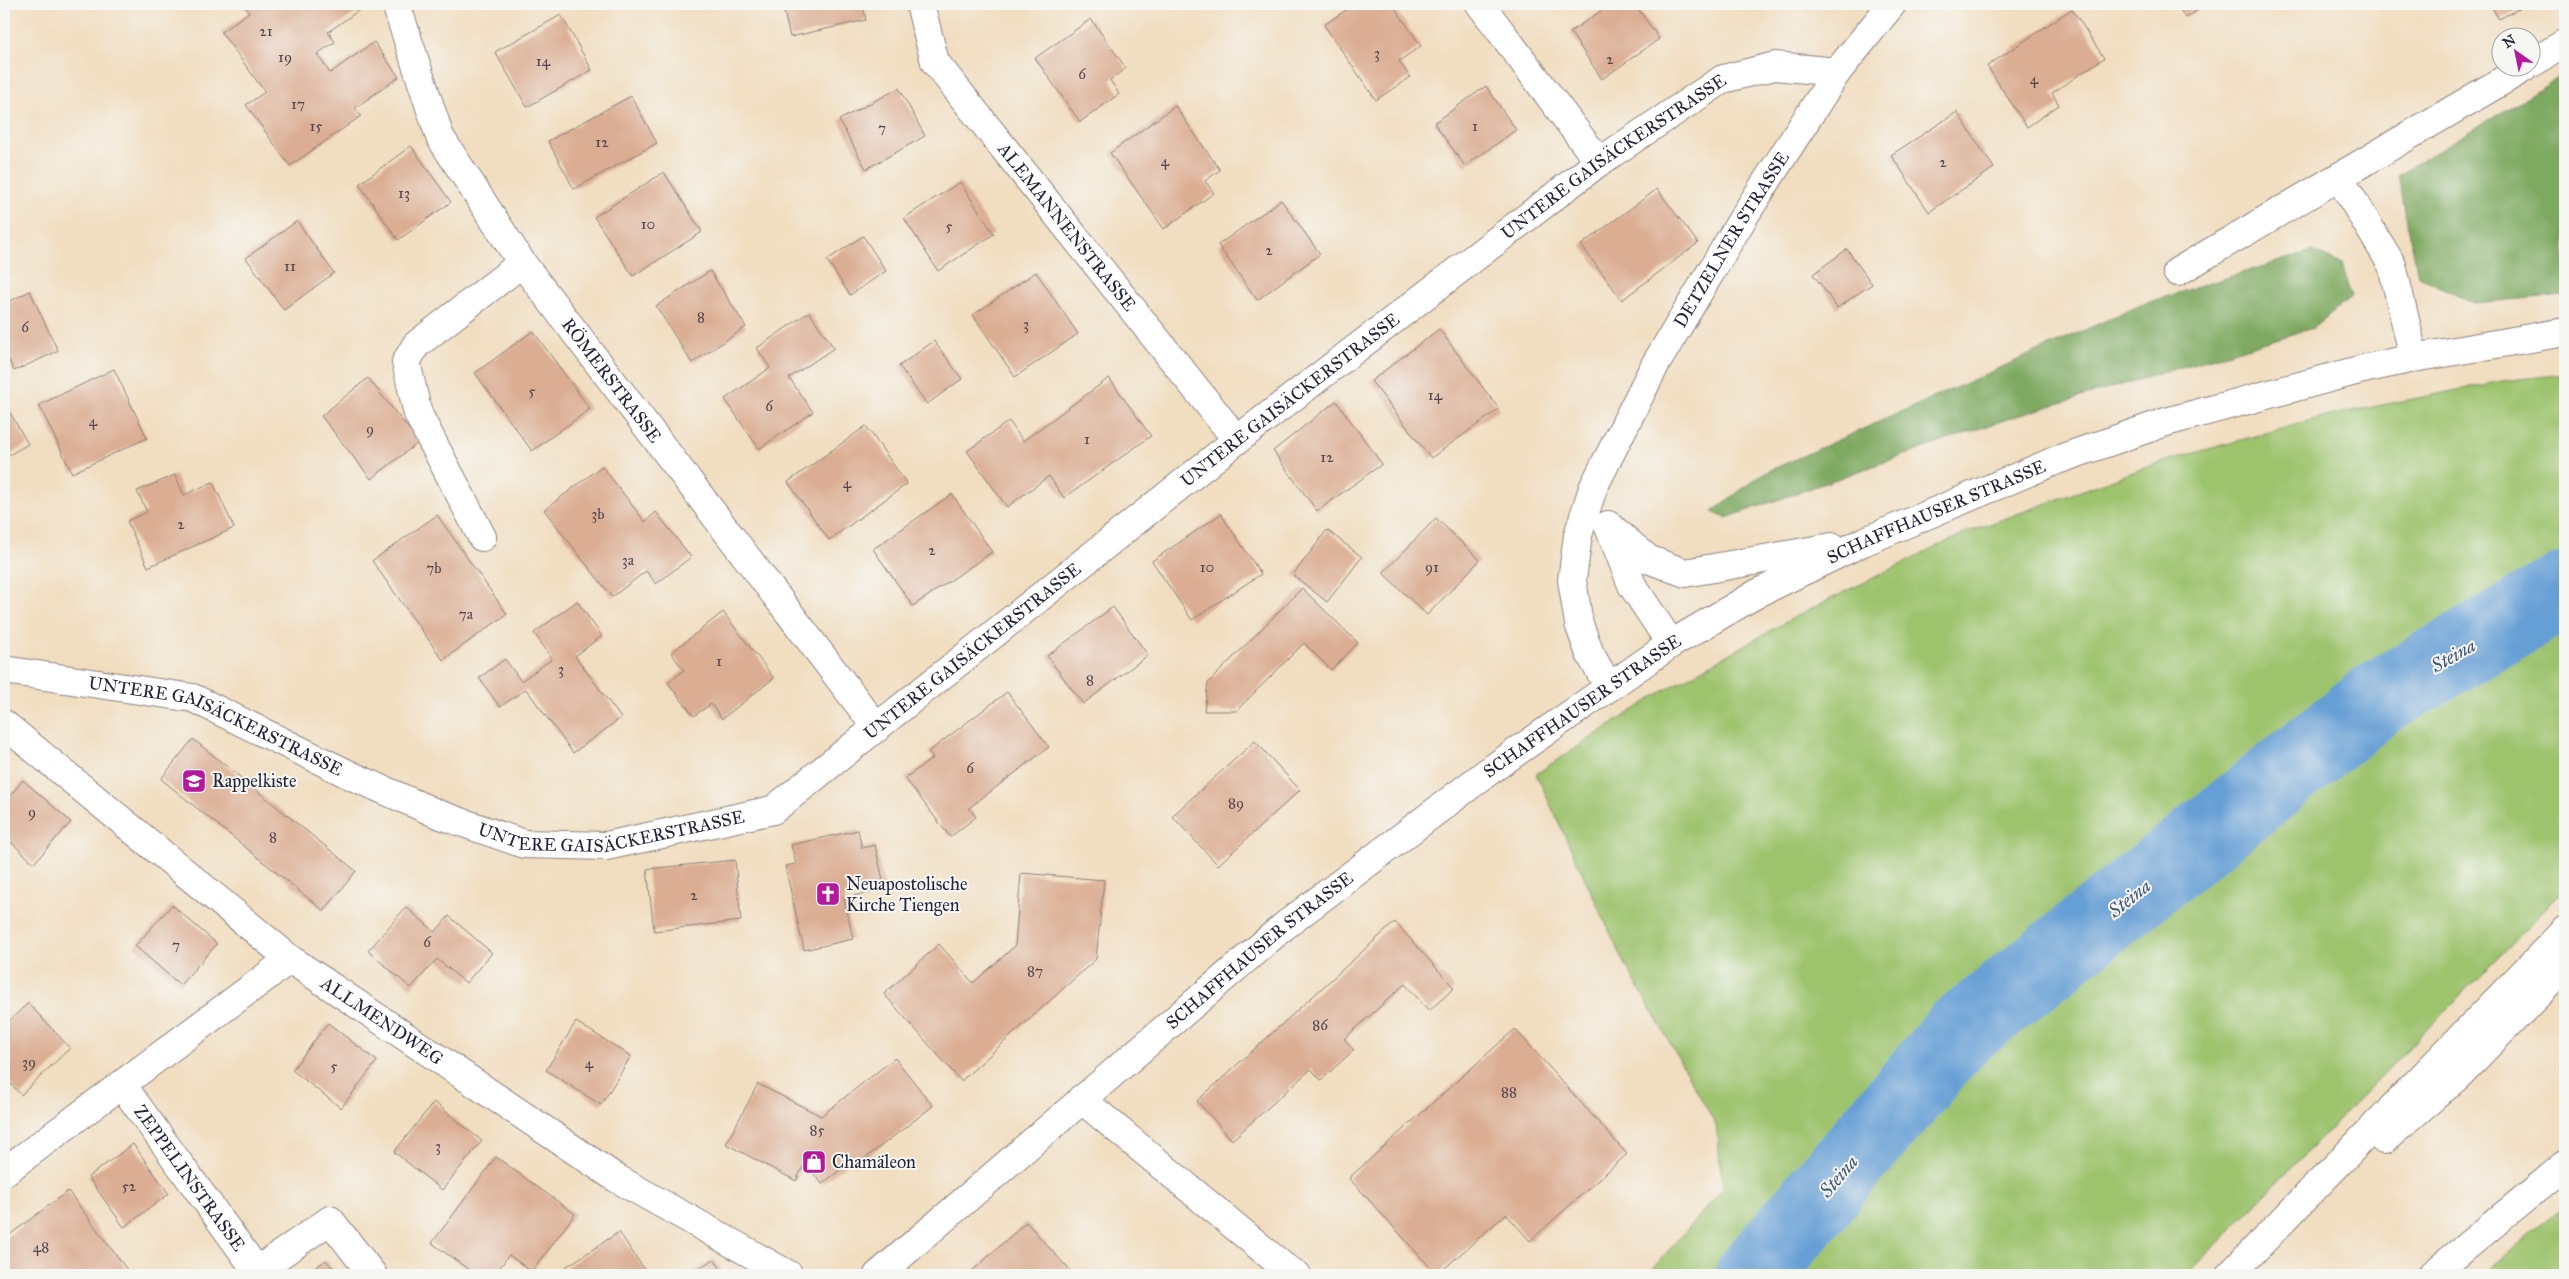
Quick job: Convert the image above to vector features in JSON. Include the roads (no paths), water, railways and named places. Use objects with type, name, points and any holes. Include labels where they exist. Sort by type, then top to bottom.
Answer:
[{"type":"main road","name":"RÖMERSTRASSE","points":[[396,4],[440,137],[522,263],[877,728]]},
{"type":"main road","name":"ALEMANNENSTRASSE","points":[[920,4],[935,62],[1237,440]]},
{"type":"main road","points":[[1480,4],[1599,162]]},
{"type":"main road","name":"DETZELNER STRASSE","points":[[1609,687],[1590,654],[1579,624],[1572,580],[1578,535],[1593,488],[1655,365],[1743,218],[1838,72],[1892,4]]},
{"type":"main road","points":[[2542,57],[2565,43]]},
{"type":"main road","name":"UNTERE GAISÄCKERSTRASSE","points":[[4,670],[193,698],[438,814],[524,844],[606,846],[773,810],[1237,440],[1599,162],[1723,79],[1775,66],[1838,72]]},
{"type":"main road","points":[[2177,272],[2507,78]]},
{"type":"main road","points":[[2339,178],[2392,265],[2414,358]]},
{"type":"main road","points":[[482,537],[418,414],[406,362],[416,346],[522,263]]},
{"type":"main road","name":"SCHAFFHAUSER STRASSE","points":[[878,1275],[1283,927],[1489,770],[1671,644],[1758,593],[1863,542],[2057,460],[2166,422],[2266,394],[2414,358],[2565,332]]},
{"type":"main road","points":[[1593,488],[1632,586],[1671,644]]},
{"type":"main road","points":[[1608,525],[1648,559],[1685,573],[1863,542]]},
{"type":"main road","name":"ALLMENDWEG","points":[[4,724],[290,959],[616,1178],[789,1275]]},
{"type":"main road","points":[[2230,1275],[2565,930]]},
{"type":"main road","points":[[4,1172],[290,959]]},
{"type":"main road","points":[[2252,1253],[2457,1077],[2565,967]]},
{"type":"main road","name":"ZEPPELINSTRASSE","points":[[122,1085],[254,1273],[330,1220],[373,1275]]},
{"type":"main road","points":[[1082,1099],[1284,1267],[1297,1275]]},
{"type":"main road","points":[[2432,1275],[2565,1165]]},
{"type":"waterway","name":"Steina","points":[[1753,1275],[1958,1034],[2376,700],[2565,590]]},
{"type":"place","name":"Rappelkiste","points":[[194,781]]},
{"type":"place","name":"Neuapostolische Kirche Tiengen","points":[[828,894]]},
{"type":"place","name":"Chamäleon","points":[[814,1162]]}]
